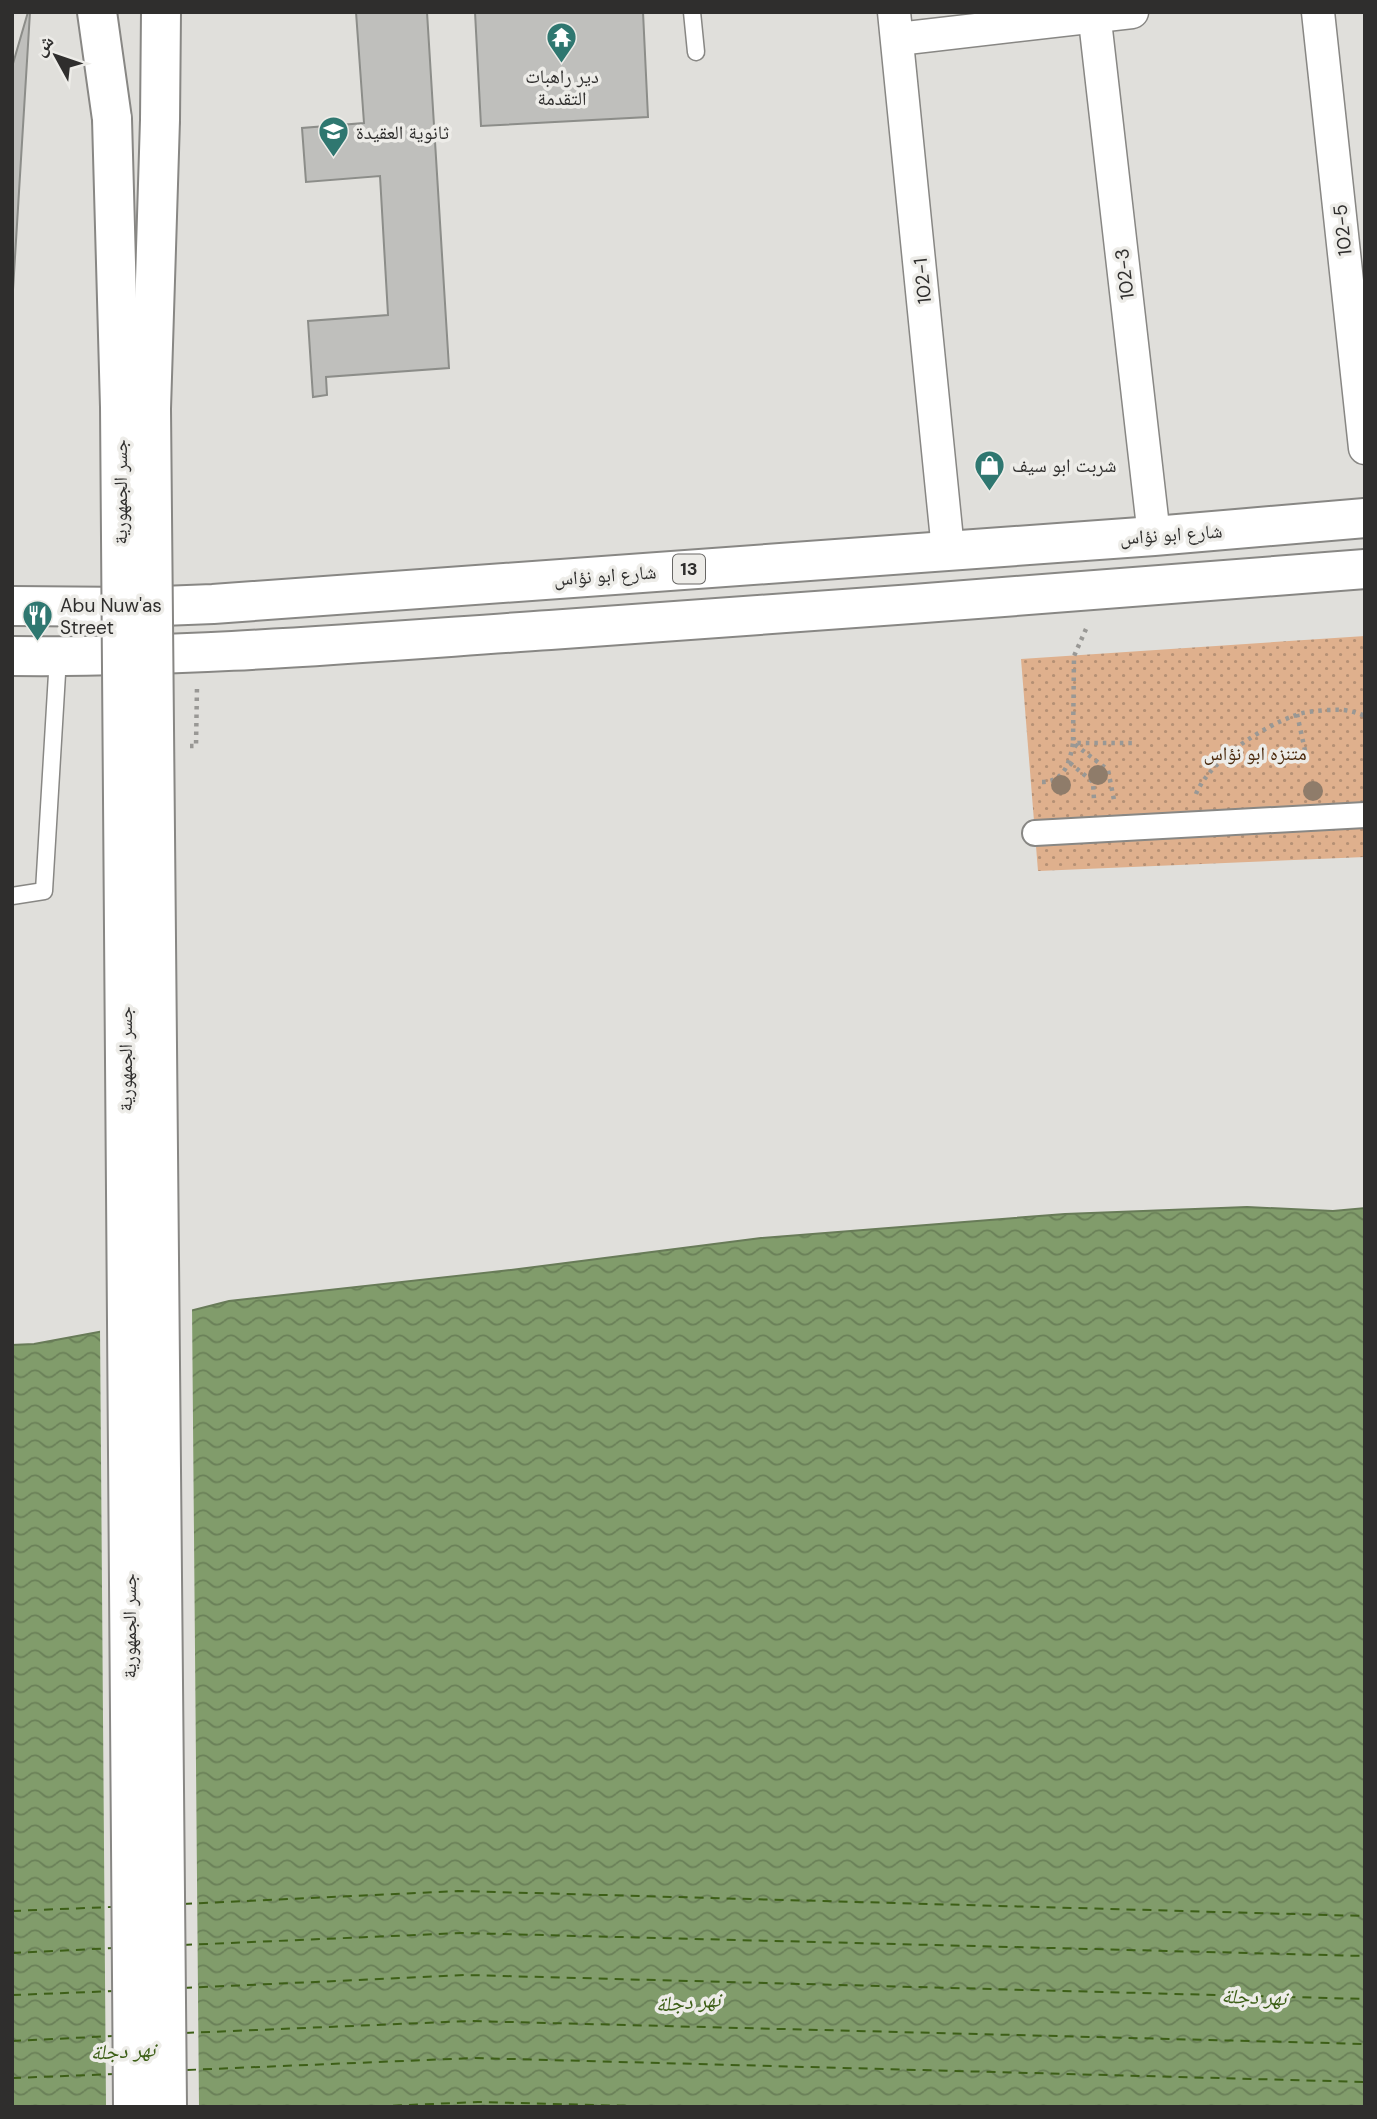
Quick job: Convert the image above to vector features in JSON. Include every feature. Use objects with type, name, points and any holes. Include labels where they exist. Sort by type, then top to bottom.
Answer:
[{"type":"main road","name":"جسر الجمهورية","points":[[97,12],[112,119],[120,407],[134,2107]]},
{"type":"main road","name":"جسر الجمهورية","points":[[161,12],[151,409],[167,2107]]},
{"type":"main road","name":"شارع ابو نؤاس","points":[[12,606],[136,607],[212,604],[1154,536],[1365,518]]},
{"type":"main road","points":[[12,656],[207,652],[354,643],[951,603],[1365,569]]},
{"type":"street","points":[[896,25],[1132,12]]},
{"type":"street","name":"102-5","points":[[1318,12],[1365,448]]},
{"type":"street","name":"102-3","points":[[1095,14],[1154,536]]},
{"type":"street","name":"102-1","points":[[896,25],[948,550]]},
{"type":"street","points":[[1035,833],[1365,815]]},
{"type":"lane","points":[[692,12],[696,52]]},
{"type":"lane","points":[[12,896],[44,891],[58,657]]},
{"type":"path","points":[[1042,782],[1049,782],[1062,774],[1070,763],[1073,743],[1074,656],[1086,629]]},
{"type":"path","points":[[196,746],[197,685],[205,685]]},
{"type":"path","points":[[1198,790],[1229,752],[1297,714],[1347,710],[1365,716]]},
{"type":"path","points":[[1297,714],[1306,755]]},
{"type":"path","points":[[1073,743],[1134,743]]},
{"type":"path","points":[[1073,743],[1108,770],[1112,792]]},
{"type":"path","points":[[1070,763],[1093,782],[1095,830]]},
{"type":"green space","name":"متنزه ابو نؤاس","points":[[1365,636],[1365,857],[1038,871],[1021,659]]},
{"type":"water","name":"نهر دجلة","points":[[1247,1207],[1333,1211],[1365,1208],[1365,2107],[12,2107],[12,1345],[34,1344],[131,1326],[229,1301],[511,1270],[761,1238],[1065,1214]]},
{"type":"pier","points":[[192,1307],[199,2107],[106,2107],[100,1328]]},
{"type":"building","points":[[30,12],[12,306],[12,67]]},
{"type":"building","points":[[356,12],[427,12],[449,368],[326,377],[327,395],[313,397],[308,321],[388,315],[380,176],[306,182],[302,128],[364,123]]},
{"type":"building","name":"دير راهبات التقدمة","points":[[475,12],[643,12],[648,117],[481,126]]},
{"type":"ferry route","points":[[183,1904],[458,1891],[1365,1916]]},
{"type":"ferry route","points":[[12,1911],[111,1907]]},
{"type":"ferry route","points":[[183,1945],[462,1933],[1365,1956]]},
{"type":"ferry route","points":[[12,1953],[115,1948]]},
{"type":"ferry route","points":[[183,1988],[466,1975],[1365,1999]]},
{"type":"ferry route","points":[[12,1995],[115,1991]]},
{"type":"ferry route","points":[[185,2033],[470,2021],[1365,2044]]},
{"type":"ferry route","points":[[12,2041],[113,2036]]},
{"type":"ferry route","points":[[187,2070],[474,2058],[1365,2082]]},
{"type":"ferry route","points":[[12,2078],[115,2074]]},
{"type":"ferry route","points":[[361,2107],[478,2102],[671,2107]]},
{"type":"place","name":"دير راهبات التقدمة","points":[[562,64]]},
{"type":"place","name":"ثانوية العقيدة","points":[[333,159]]},
{"type":"place","name":"شربت ابو سيف","points":[[989,492]]},
{"type":"place","name":"Abu Nuw'as Street","points":[[37,643]]}]
